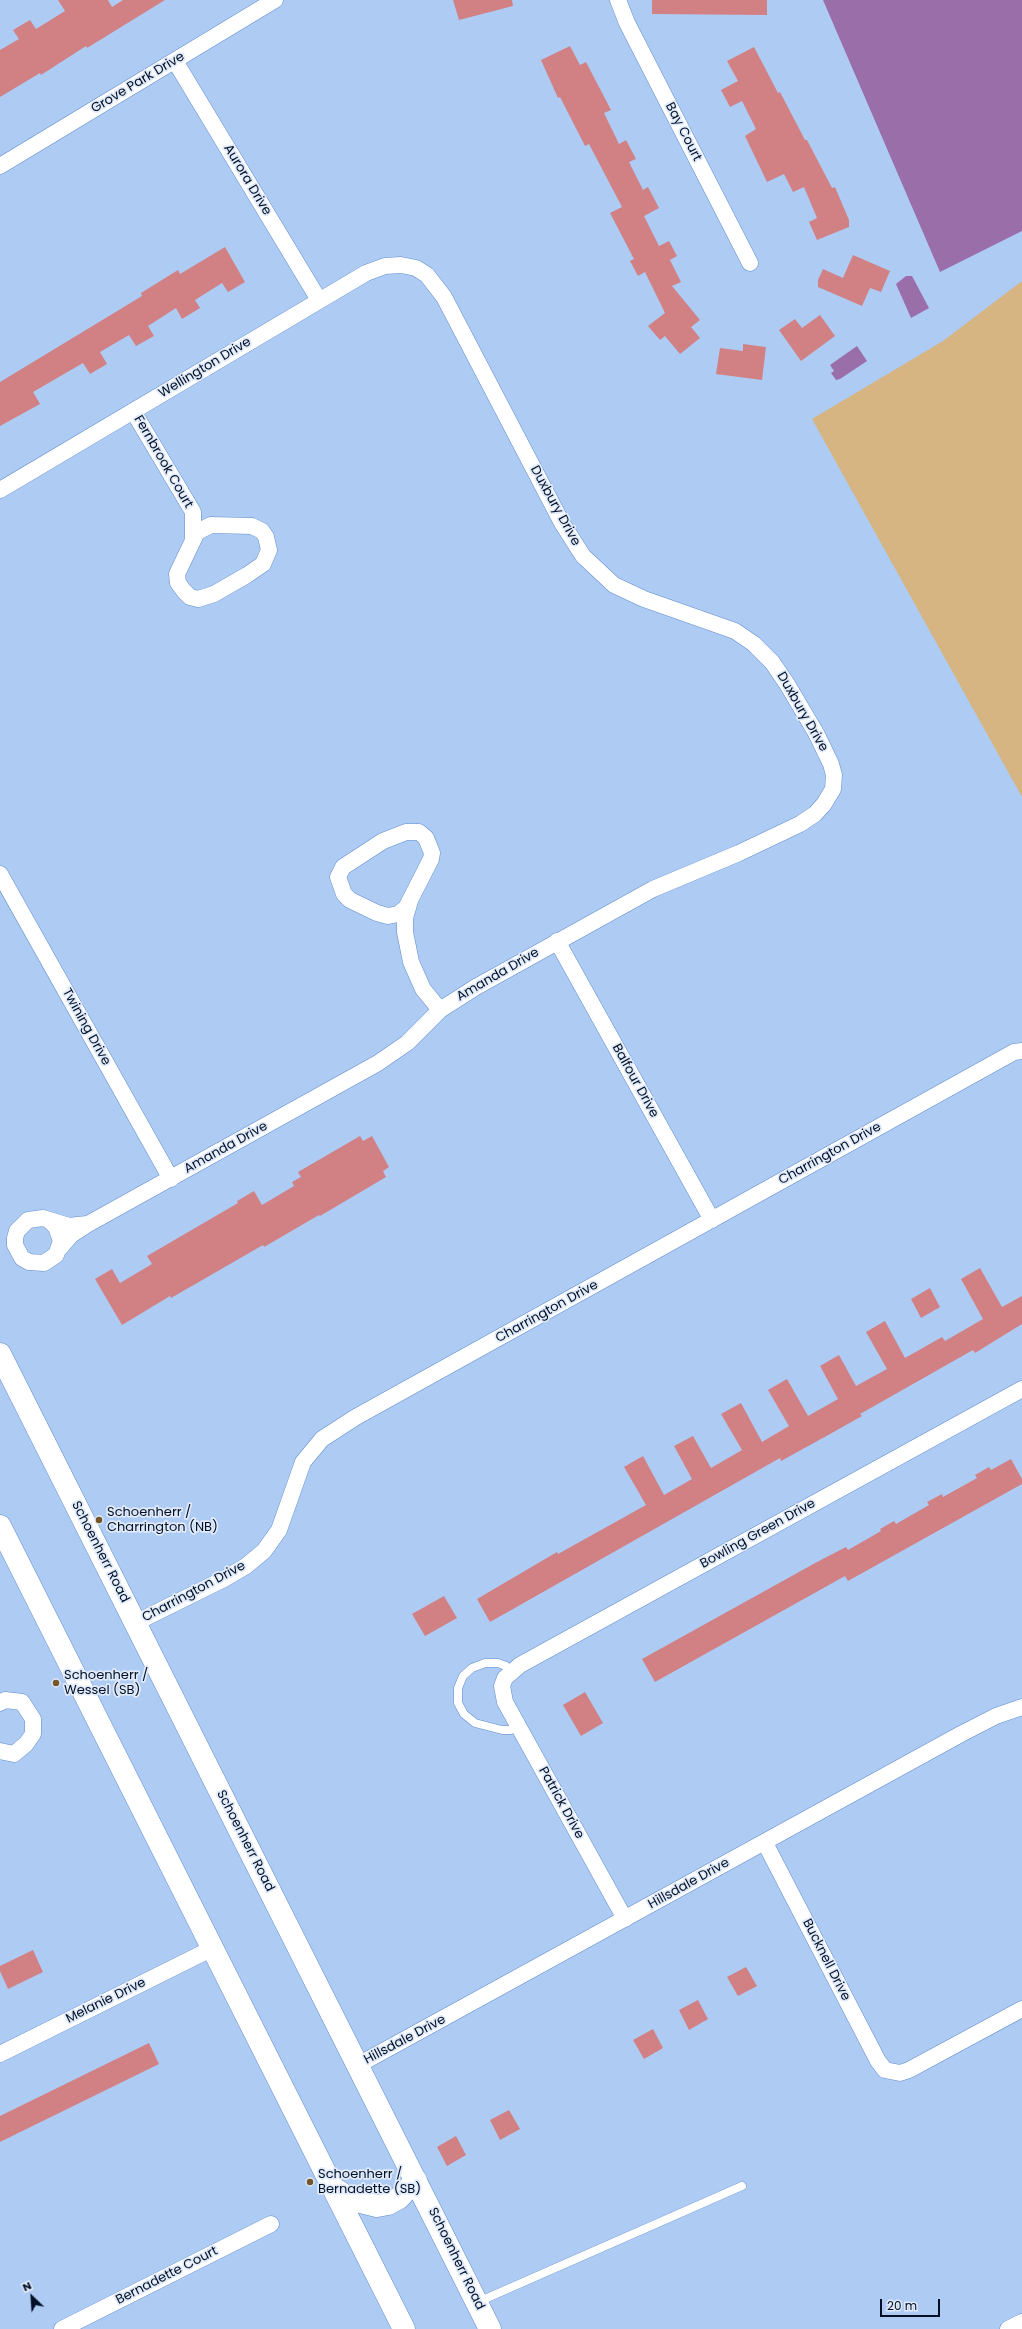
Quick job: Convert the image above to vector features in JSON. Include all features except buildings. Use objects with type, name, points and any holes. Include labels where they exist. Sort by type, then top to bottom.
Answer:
[{"type":"main road","name":"Schoenherr Road","points":[[0,1354],[490,2329]]},
{"type":"main road","points":[[0,1526],[404,2329]]},
{"type":"main road","points":[[334,2188],[353,2200],[377,2206],[388,2204],[399,2198],[416,2180]]},
{"type":"street","name":"Grove Park Drive","points":[[0,166],[276,0]]},
{"type":"street","name":"Bay Court","points":[[618,0],[627,23],[750,262]]},
{"type":"street","name":"Aurora Drive","points":[[175,61],[319,300]]},
{"type":"street","name":"Wellington Drive","points":[[0,490],[366,273],[385,266],[401,265],[416,268]]},
{"type":"street","name":"Duxbury Drive","points":[[416,268],[427,275],[444,297],[562,523],[583,556],[614,585],[644,599],[735,631],[754,644],[772,662],[816,733],[831,764],[834,775],[833,789]]},
{"type":"street","name":"Fernbrook Court","points":[[133,411],[193,512],[193,538]]},
{"type":"street","name":"Fernbrook Court","points":[[193,512],[220,526]]},
{"type":"street","name":"Fernbrook Court","points":[[220,526],[252,526],[262,531],[268,544],[267,557],[263,564],[214,594],[198,599],[190,597],[178,583],[177,574],[193,538],[203,528],[220,526]]},
{"type":"street","name":"Amanda Drive","points":[[60,1248],[71,1235],[88,1224],[378,1063],[407,1043],[440,1010],[558,941],[653,889],[739,853],[800,824],[815,814],[824,804],[833,789]]},
{"type":"street","points":[[405,932],[377,914],[350,900],[344,894],[338,877],[343,867],[383,841],[406,832],[419,832],[426,838],[432,853],[431,860],[410,900],[405,918],[405,932],[408,948],[417,976],[423,989],[440,1010]]},
{"type":"street","name":"Twining Drive","points":[[0,874],[171,1179]]},
{"type":"street","points":[[377,914],[398,914],[410,900]]},
{"type":"street","name":"Balfour Drive","points":[[558,941],[712,1220]]},
{"type":"street","name":"Charrington Drive","points":[[135,1623],[224,1579],[246,1566],[264,1551],[279,1530],[304,1462],[322,1439],[356,1417],[1019,1048]]},
{"type":"street","points":[[50,1221],[60,1233],[60,1248],[51,1260],[36,1264],[22,1258],[15,1245],[17,1230],[28,1220],[36,1218],[50,1221],[68,1226],[88,1224]]},
{"type":"street","name":"Bowling Green Drive","points":[[502,1686],[505,1678],[511,1672],[1022,1389]]},
{"type":"street","name":"Patrick Drive","points":[[502,1686],[505,1702],[625,1919]]},
{"type":"street","points":[[0,1703],[5,1700],[22,1702],[33,1719],[33,1734],[26,1744],[14,1754],[0,1751]]},
{"type":"street","name":"Hillsdale Drive","points":[[358,2065],[765,1843],[961,1734],[996,1716],[1022,1707]]},
{"type":"street","name":"Bucknell Drive","points":[[765,1843],[878,2061],[885,2070],[892,2073],[909,2070],[1022,2009]]},
{"type":"street","name":"Melanie Drive","points":[[0,2054],[213,1948]]},
{"type":"street","name":"Bernadette Court","points":[[62,2329],[271,2224]]},
{"type":"street","points":[[1008,2329],[1022,2322]]},
{"type":"lane","points":[[511,1672],[506,1666],[498,1663],[485,1663],[472,1668],[463,1676],[458,1688],[458,1702],[464,1714],[475,1722],[502,1730],[511,1730],[518,1726]]},
{"type":"lane","points":[[477,2303],[742,2186]]},
{"type":"shaded area","points":[[823,0],[1022,0],[1022,231],[940,272]]},
{"type":"shaded area","points":[[906,276],[912,276],[929,308],[911,318],[896,284]]},
{"type":"shaded area","points":[[1022,281],[1022,797],[812,419],[943,341]]},
{"type":"shaded area","points":[[857,346],[867,361],[840,379],[836,380],[831,373],[834,371],[830,365]]},
{"type":"place","name":"Schoenherr / Charrington (NB)","points":[[99,1520]]},
{"type":"place","name":"Schoenherr / Wessel (SB)","points":[[56,1683]]},
{"type":"place","name":"Schoenherr / Bernadette (SB)","points":[[310,2182]]}]
